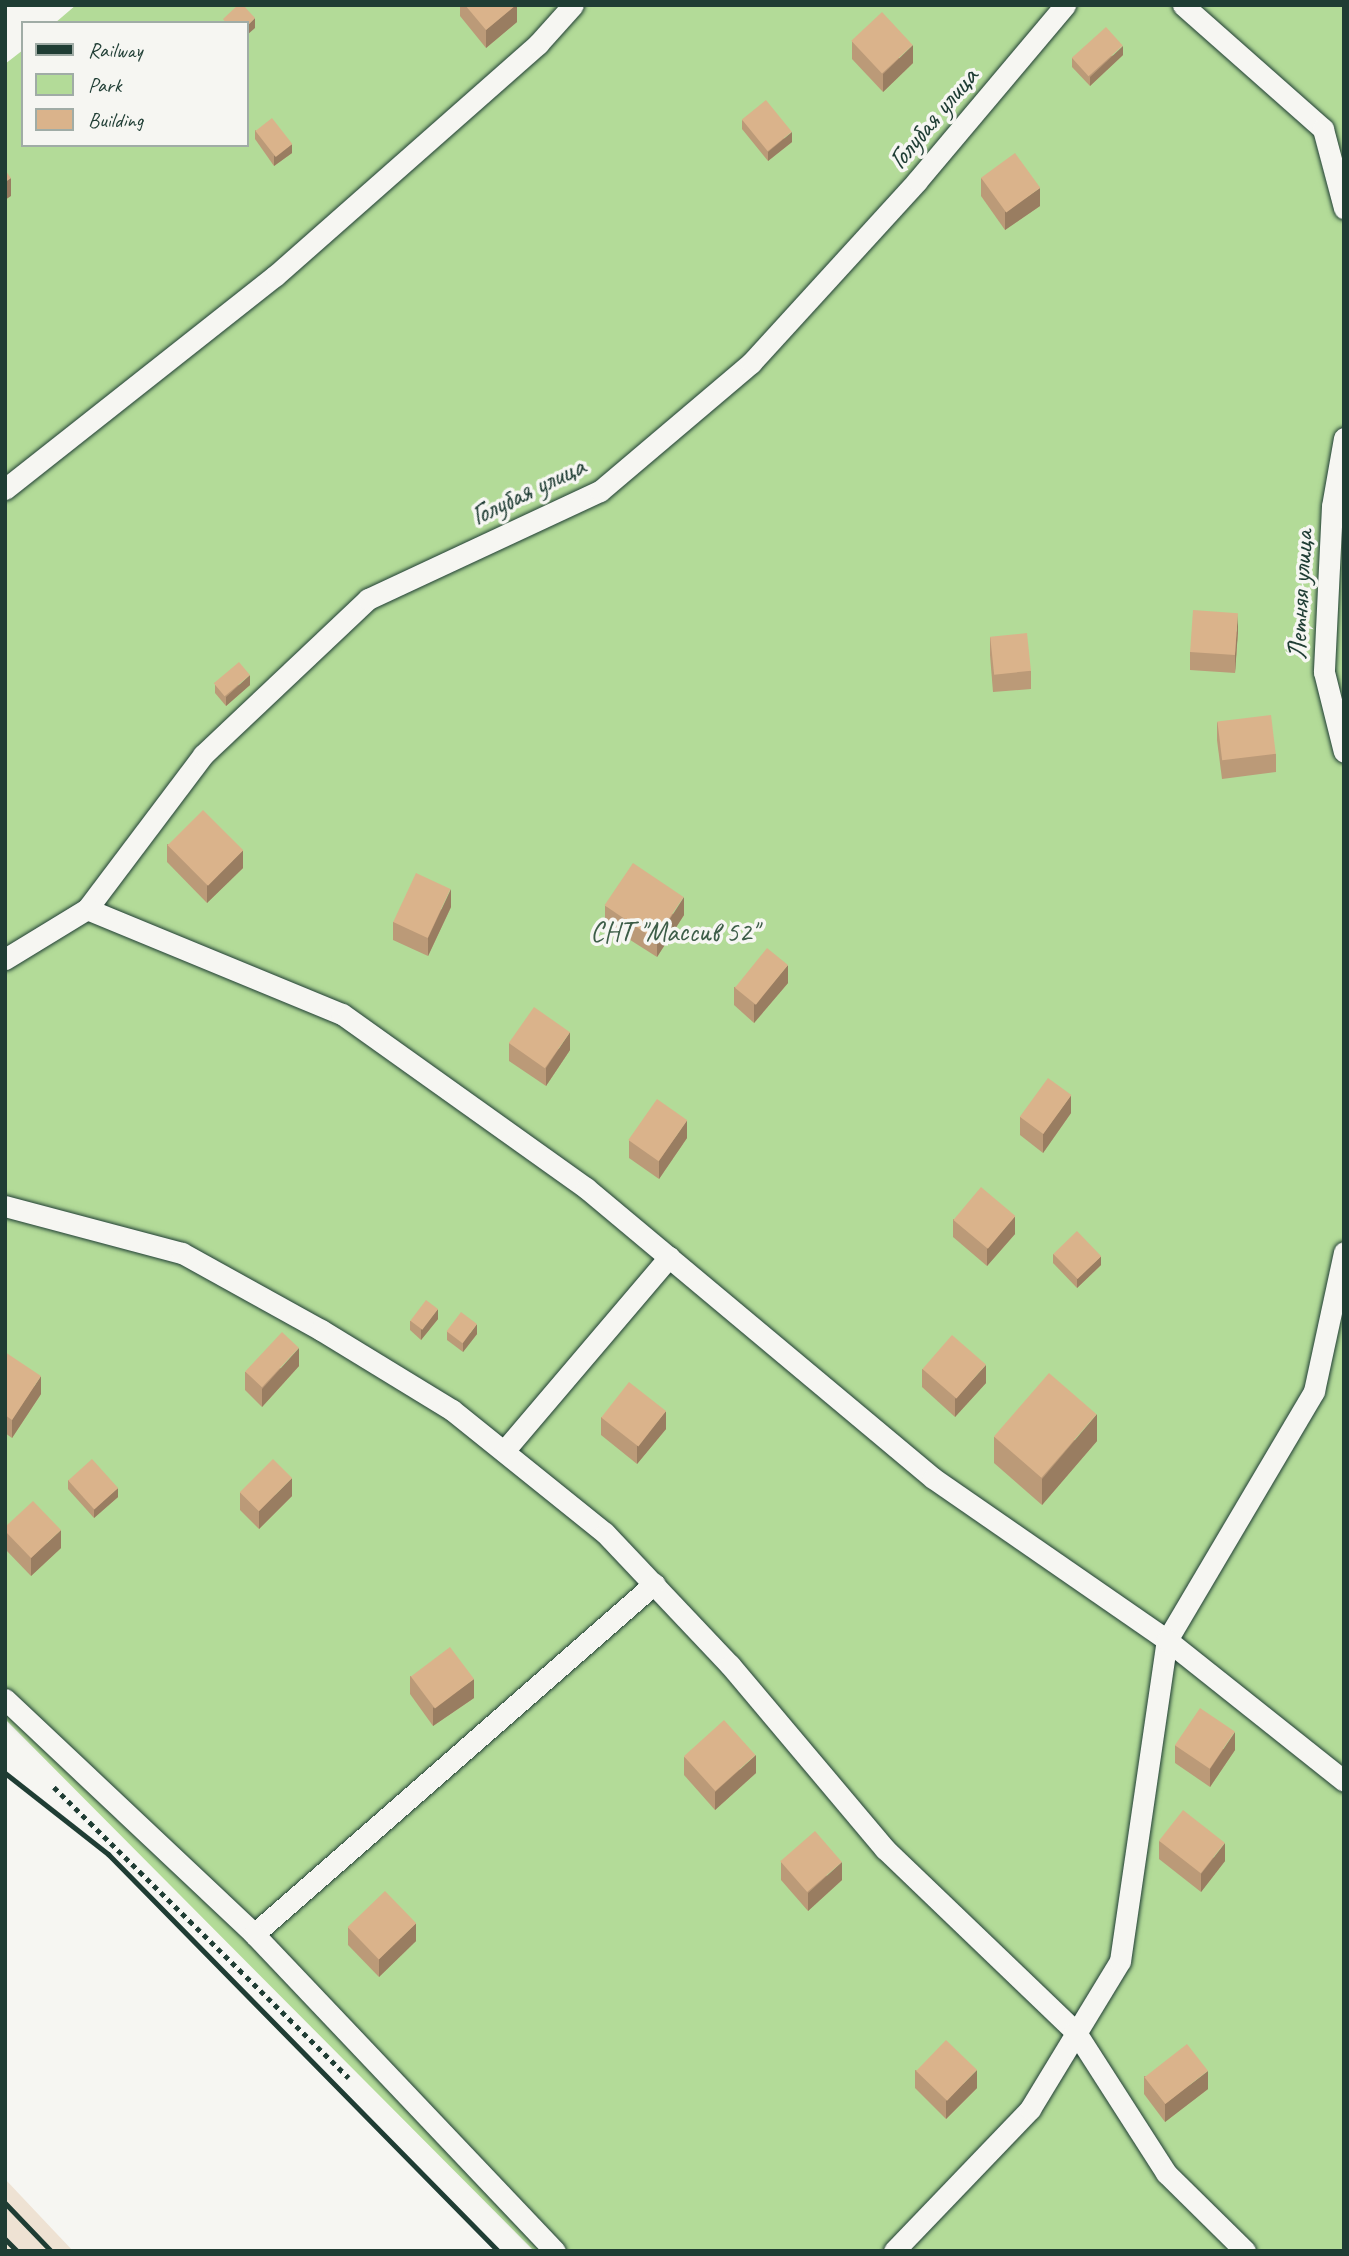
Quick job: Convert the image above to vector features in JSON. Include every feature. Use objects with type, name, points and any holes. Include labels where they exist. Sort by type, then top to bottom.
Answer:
[{"type":"lane","points":[[5,489],[275,276],[538,44],[573,5]]},
{"type":"lane","name":"Голубая улица","points":[[87,909],[204,755],[368,599],[600,491],[751,363],[917,181],[1065,5]]},
{"type":"lane","points":[[1183,5],[1323,129],[1344,208]]},
{"type":"lane","name":"Летняя улица","points":[[1344,438],[1332,506],[1324,672],[1344,752]]},
{"type":"lane","points":[[5,959],[87,909],[342,1014],[586,1188],[933,1478],[1167,1640],[1344,1781]]},
{"type":"lane","points":[[5,1206],[182,1253],[416,1388],[504,1451],[606,1533],[730,1665],[885,1849],[1075,2031],[1166,2173],[1245,2251]]},
{"type":"lane","points":[[894,2251],[1030,2109],[1120,1961],[1167,1640],[1314,1391],[1344,1252]]},
{"type":"lane","points":[[504,1451],[669,1256]]},
{"type":"lane","points":[[254,1934],[654,1584]]},
{"type":"lane","points":[[5,1699],[254,1934],[555,2251]]},
{"type":"path","points":[[43,1777],[355,2085]]},
{"type":"shaded area","points":[[5,2179],[73,2251],[5,2251]]},
{"type":"green space","name":"СНТ \"Массив 52\"","points":[[76,5],[1344,5],[1344,2251],[534,2251],[5,1719],[5,64],[21,52],[21,147],[248,147],[248,21],[57,21]]},
{"type":"building","points":[[238,5],[243,5],[255,18],[248,25],[248,21],[223,19]]},
{"type":"building","points":[[465,5],[516,5],[486,30]]},
{"type":"building","points":[[882,12],[913,45],[882,74],[851,41]]},
{"type":"building","points":[[1106,27],[1123,46],[1089,76],[1072,58]]},
{"type":"building","points":[[766,100],[792,132],[768,151],[742,120]]},
{"type":"building","points":[[272,118],[292,144],[276,157],[255,131]]},
{"type":"building","points":[[1015,153],[1040,188],[1006,212],[981,178]]},
{"type":"building","points":[[5,170],[11,178],[5,182]]},
{"type":"building","points":[[1193,610],[1238,613],[1235,655],[1190,652]]},
{"type":"building","points":[[1027,633],[1031,671],[994,675],[990,637]]},
{"type":"building","points":[[239,662],[250,675],[225,696],[214,683]]},
{"type":"building","points":[[1271,715],[1276,754],[1222,760],[1217,722]]},
{"type":"building","points":[[203,810],[243,850],[208,886],[168,845]]},
{"type":"building","points":[[633,863],[684,897],[655,939],[604,905]]},
{"type":"building","points":[[416,873],[450,889],[428,938],[393,922]]},
{"type":"building","points":[[767,948],[788,965],[756,1005],[735,988]]},
{"type":"building","points":[[534,1007],[570,1032],[545,1068],[509,1043]]},
{"type":"building","points":[[1048,1078],[1071,1095],[1043,1134],[1020,1117]]},
{"type":"building","points":[[657,1099],[687,1120],[659,1161],[628,1140]]},
{"type":"building","points":[[981,1187],[1015,1216],[988,1249],[953,1220]]},
{"type":"building","points":[[1077,1231],[1101,1256],[1078,1279],[1053,1254]]},
{"type":"building","points":[[426,1300],[438,1309],[422,1330],[410,1321]]},
{"type":"building","points":[[461,1312],[477,1324],[463,1343],[447,1331]]},
{"type":"building","points":[[282,1332],[299,1348],[262,1387],[245,1371]]},
{"type":"building","points":[[952,1335],[986,1365],[956,1398],[922,1369]]},
{"type":"building","points":[[5,1352],[41,1376],[12,1420],[5,1415]]},
{"type":"building","points":[[1049,1373],[1097,1414],[1041,1478],[994,1436]]},
{"type":"building","points":[[629,1382],[666,1411],[638,1446],[601,1417]]},
{"type":"building","points":[[92,1459],[118,1488],[94,1509],[68,1480]]},
{"type":"building","points":[[273,1459],[292,1478],[259,1511],[240,1492]]},
{"type":"building","points":[[33,1501],[61,1530],[31,1558],[5,1531],[5,1527]]},
{"type":"building","points":[[450,1647],[474,1679],[435,1708],[411,1676]]},
{"type":"building","points":[[1200,1708],[1235,1731],[1210,1769],[1175,1745]]},
{"type":"building","points":[[724,1720],[755,1755],[715,1791],[684,1756]]},
{"type":"building","points":[[1183,1810],[1225,1843],[1201,1873],[1159,1841]]},
{"type":"building","points":[[815,1831],[842,1862],[807,1892],[780,1861]]},
{"type":"building","points":[[385,1891],[416,1923],[379,1959],[348,1927]]},
{"type":"building","points":[[946,2040],[977,2070],[947,2101],[916,2071]]},
{"type":"building","points":[[1187,2044],[1208,2071],[1165,2104],[1144,2077]]},
{"type":"railway","points":[[5,1773],[108,1854],[498,2251]]},
{"type":"railway","points":[[5,2203],[51,2251]]},
{"type":"railway","points":[[5,2239],[17,2251]]}]
